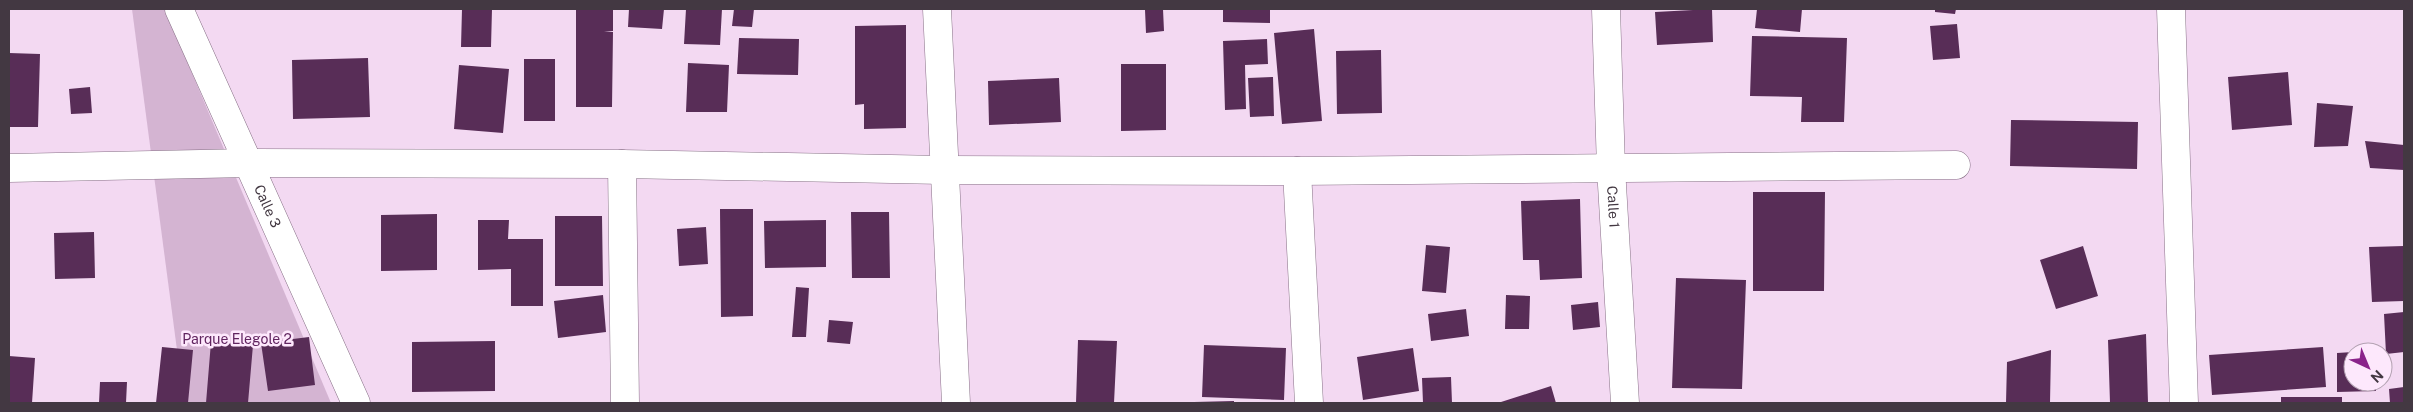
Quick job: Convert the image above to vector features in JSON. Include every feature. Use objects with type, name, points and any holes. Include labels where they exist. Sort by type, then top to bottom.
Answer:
[{"type":"street","name":"Calle 3","points":[[179,9],[356,403]]},
{"type":"street","points":[[936,9],[956,403]]},
{"type":"street","name":"Calle 1","points":[[1606,9],[1611,168],[1625,403]]},
{"type":"street","points":[[2171,9],[2184,403]]},
{"type":"street","points":[[9,168],[248,163],[622,164],[943,170],[1297,171],[1956,165]]},
{"type":"street","points":[[622,164],[624,403]]},
{"type":"street","points":[[1297,171],[1309,403]]},
{"type":"green space","name":"Parque Elegole 2","points":[[132,9],[165,9],[331,403],[184,403]]},
{"type":"building","points":[[462,9],[492,9],[491,47],[461,47]]},
{"type":"building","points":[[576,9],[613,9],[613,31],[604,32],[613,32],[612,107],[576,107]]},
{"type":"building","points":[[629,9],[664,9],[662,29],[628,27]]},
{"type":"building","points":[[686,9],[722,9],[720,45],[684,44]]},
{"type":"building","points":[[734,9],[754,9],[752,27],[732,26]]},
{"type":"building","points":[[1163,9],[1164,31],[1146,33],[1145,10]]},
{"type":"building","points":[[1223,9],[1270,9],[1270,23],[1223,22]]},
{"type":"building","points":[[1712,9],[1713,42],[1657,45],[1655,12]]},
{"type":"building","points":[[1757,9],[1802,9],[1800,32],[1755,28]]},
{"type":"building","points":[[1935,9],[1956,9],[1955,14],[1935,12]]},
{"type":"building","points":[[1957,24],[1960,58],[1933,60],[1930,26]]},
{"type":"building","points":[[906,25],[906,128],[864,129],[864,104],[855,105],[855,26]]},
{"type":"building","points":[[1314,29],[1322,121],[1282,124],[1274,33]]},
{"type":"building","points":[[1752,36],[1847,38],[1844,122],[1801,122],[1802,97],[1750,96]]},
{"type":"building","points":[[739,38],[799,39],[798,75],[737,74]]},
{"type":"building","points":[[1267,39],[1268,64],[1245,65],[1246,109],[1225,110],[1223,41]]},
{"type":"building","points":[[1381,50],[1382,113],[1337,114],[1336,51]]},
{"type":"building","points":[[9,53],[40,54],[38,127],[9,127]]},
{"type":"building","points":[[368,58],[370,117],[293,119],[292,60]]},
{"type":"building","points":[[524,59],[555,59],[555,121],[524,121]]},
{"type":"building","points":[[688,63],[729,65],[727,112],[686,112]]},
{"type":"building","points":[[1121,64],[1166,64],[1166,130],[1121,131]]},
{"type":"building","points":[[459,65],[509,69],[503,133],[454,129]]},
{"type":"building","points":[[2288,72],[2292,125],[2232,130],[2228,77]]},
{"type":"building","points":[[1273,77],[1274,116],[1250,117],[1248,78]]},
{"type":"building","points":[[1059,78],[1061,122],[989,125],[988,81]]},
{"type":"building","points":[[90,87],[92,113],[71,114],[69,89]]},
{"type":"building","points":[[2317,103],[2353,106],[2348,146],[2314,147]]},
{"type":"building","points":[[2011,120],[2138,122],[2137,169],[2010,166]]},
{"type":"building","points":[[2365,141],[2404,145],[2404,170],[2370,168]]},
{"type":"building","points":[[1753,192],[1825,192],[1824,291],[1753,291]]},
{"type":"building","points":[[1580,199],[1582,278],[1540,280],[1539,260],[1523,260],[1521,201]]},
{"type":"building","points":[[720,209],[753,209],[753,316],[721,317]]},
{"type":"building","points":[[851,212],[889,212],[890,278],[852,278]]},
{"type":"building","points":[[437,214],[437,270],[381,271],[381,215]]},
{"type":"building","points":[[555,216],[602,216],[603,286],[555,286]]},
{"type":"building","points":[[478,220],[509,220],[508,239],[543,239],[543,306],[511,306],[511,269],[478,270]]},
{"type":"building","points":[[826,220],[826,267],[765,268],[764,221]]},
{"type":"building","points":[[706,227],[708,264],[679,266],[677,229]]},
{"type":"building","points":[[94,232],[95,278],[55,279],[54,233]]},
{"type":"building","points":[[1426,245],[1450,247],[1446,293],[1422,291]]},
{"type":"building","points":[[2083,246],[2098,296],[2056,309],[2040,260]]},
{"type":"building","points":[[2404,246],[2404,301],[2372,302],[2369,247]]},
{"type":"building","points":[[1676,278],[1746,280],[1742,389],[1672,388]]},
{"type":"building","points":[[796,287],[809,288],[806,337],[792,337]]},
{"type":"building","points":[[603,295],[606,332],[558,338],[554,301]]},
{"type":"building","points":[[1506,295],[1530,296],[1529,329],[1505,329]]},
{"type":"building","points":[[1598,302],[1600,327],[1573,330],[1571,305]]},
{"type":"building","points":[[1466,309],[1469,336],[1431,341],[1428,314]]},
{"type":"building","points":[[2404,312],[2404,352],[2393,353],[2393,342],[2385,342],[2384,314]]},
{"type":"building","points":[[829,320],[853,322],[850,344],[827,342]]},
{"type":"building","points":[[2146,334],[2148,403],[2110,403],[2108,340]]},
{"type":"building","points":[[309,337],[315,385],[268,391],[261,343]]},
{"type":"building","points":[[1078,340],[1117,341],[1114,403],[1076,403]]},
{"type":"building","points":[[495,341],[495,391],[412,392],[412,342]]},
{"type":"building","points":[[211,342],[253,345],[248,403],[206,403]]},
{"type":"building","points":[[1204,345],[1286,348],[1284,400],[1202,397]]},
{"type":"building","points":[[162,347],[193,350],[188,403],[156,403]]},
{"type":"building","points":[[2323,347],[2326,387],[2212,395],[2209,355]]},
{"type":"building","points":[[1413,348],[1419,391],[1363,400],[1357,357]]},
{"type":"building","points":[[2051,350],[2050,403],[2006,403],[2007,362]]},
{"type":"building","points":[[2337,353],[2343,353],[2343,392],[2337,392]]},
{"type":"building","points":[[9,356],[35,358],[32,403],[9,403]]},
{"type":"building","points":[[1451,377],[1452,403],[1423,403],[1422,378]]},
{"type":"building","points":[[100,382],[127,382],[126,403],[99,403]]},
{"type":"building","points":[[1551,386],[1556,403],[1501,403],[1501,402]]},
{"type":"building","points":[[2404,387],[2404,403],[2390,403],[2389,392],[2393,392],[2393,388]]},
{"type":"building","points":[[2281,397],[2342,397],[2342,403],[2281,403]]},
{"type":"building","points":[[1234,401],[1234,403],[1194,403],[1194,402]]}]
